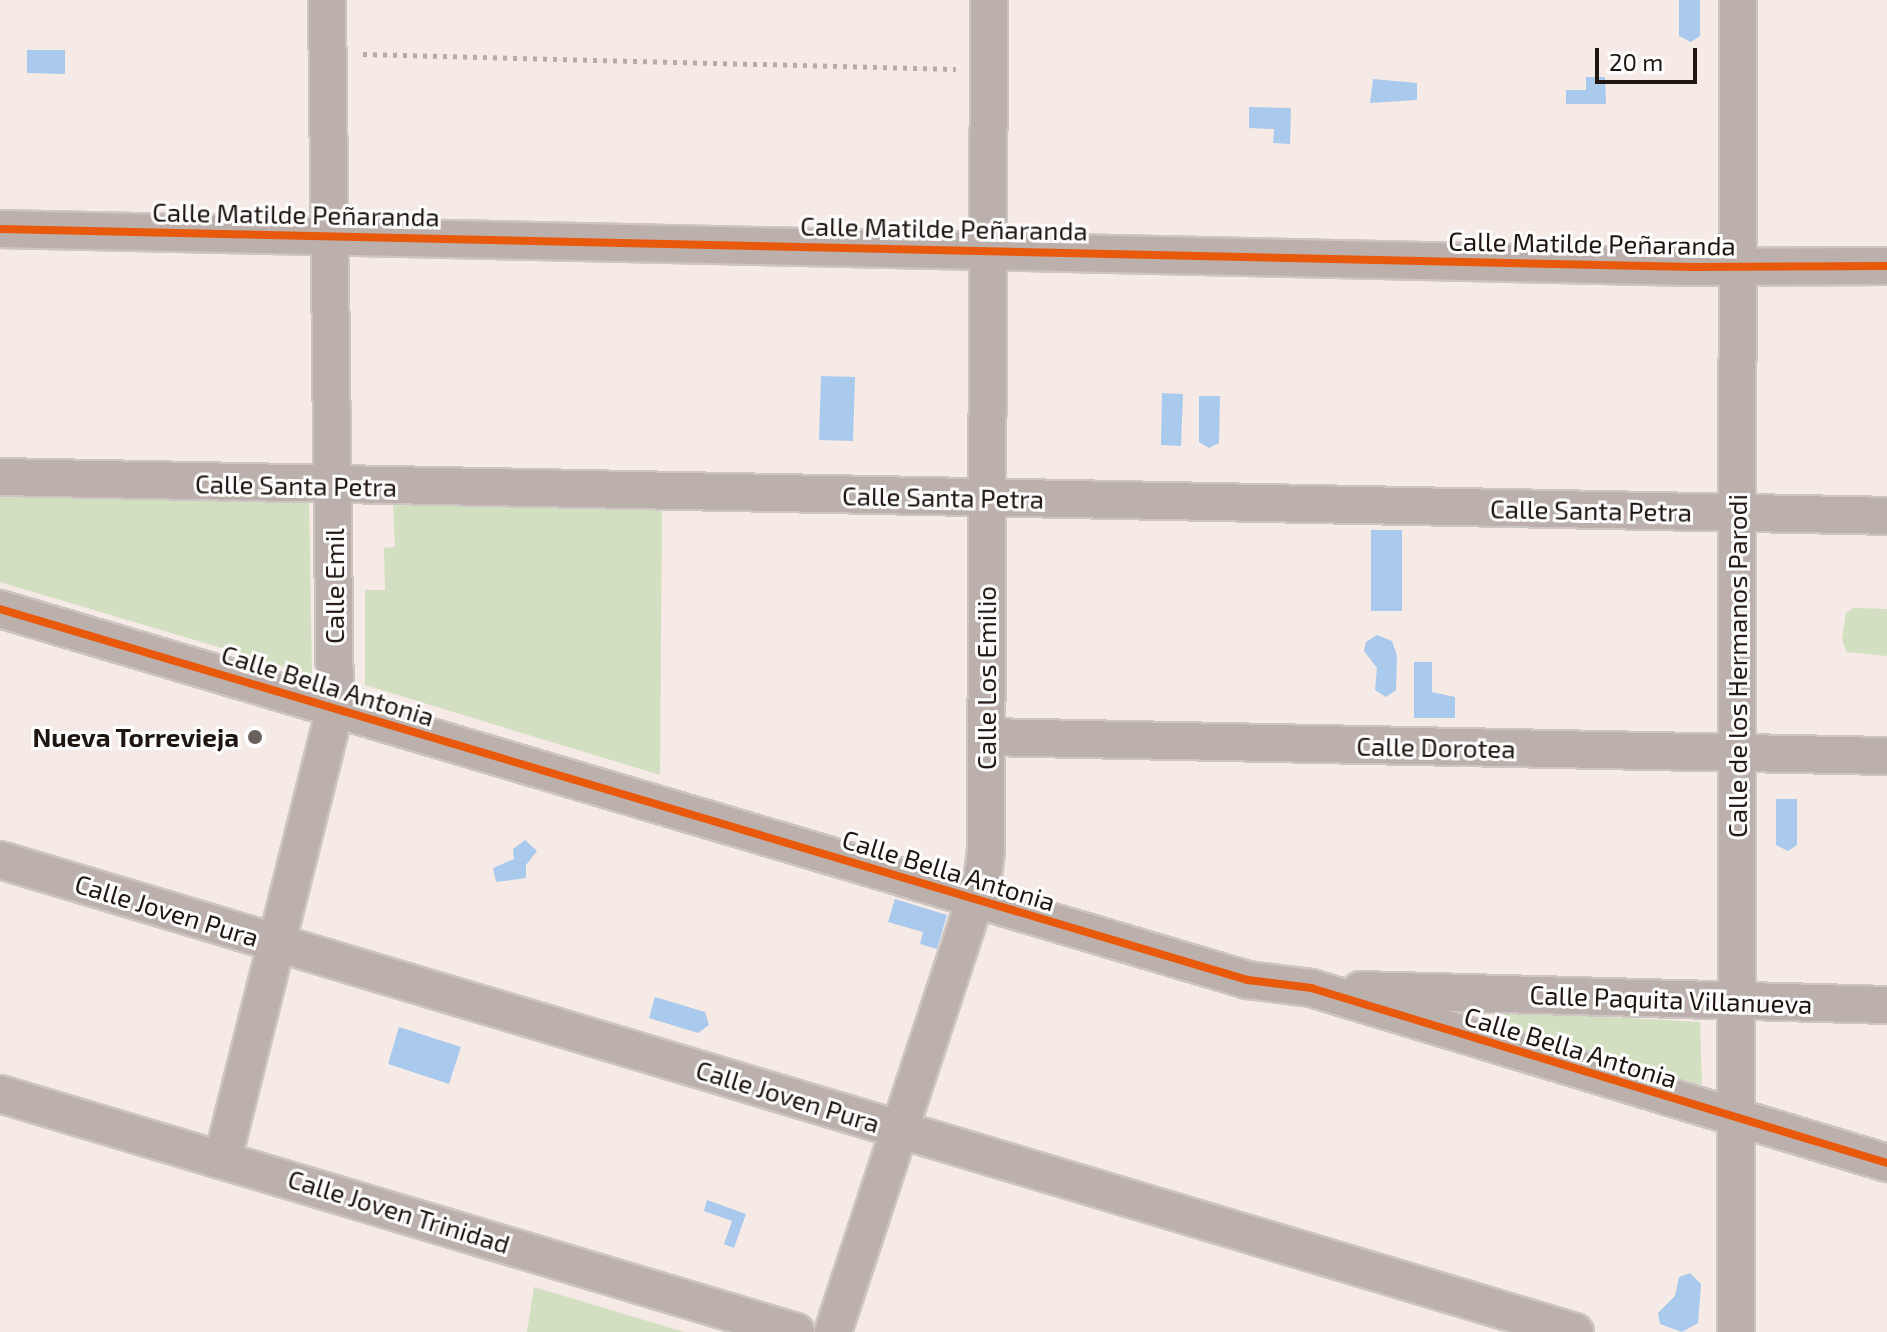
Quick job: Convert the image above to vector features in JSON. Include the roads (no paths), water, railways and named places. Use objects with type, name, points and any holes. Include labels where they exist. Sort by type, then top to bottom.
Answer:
[{"type":"street","name":"Calle Emil","points":[[223,1158],[335,708],[327,0]]},
{"type":"street","name":"Calle Los Emilio","points":[[833,1332],[975,899],[986,850],[989,0]]},
{"type":"street","name":"Calle de los Hermanos Parodi","points":[[1736,1332],[1738,0]]},
{"type":"street","name":"Calle Matilde Peñaranda","points":[[0,229],[1738,266],[1887,266]]},
{"type":"street","name":"Calle Santa Petra","points":[[0,477],[1887,516]]},
{"type":"street","name":"Calle Bella Antonia","points":[[0,609],[1248,980],[1311,988],[1887,1163]]},
{"type":"street","name":"Calle Dorotea","points":[[986,737],[1887,756]]},
{"type":"street","name":"Calle Joven Pura","points":[[0,860],[1575,1332]]},
{"type":"street","name":"Calle Paquita Villanueva","points":[[1311,988],[1887,1005]]},
{"type":"street","name":"Calle Joven Trinidad","points":[[0,1094],[223,1158],[796,1332]]},
{"type":"water","points":[[1679,0],[1700,0],[1700,36],[1691,42],[1679,36]]},
{"type":"water","points":[[27,50],[65,50],[65,74],[27,73]]},
{"type":"water","points":[[1586,77],[1605,77],[1606,104],[1566,104],[1566,90],[1586,90]]},
{"type":"water","points":[[1373,79],[1417,83],[1417,100],[1370,103]]},
{"type":"water","points":[[1249,107],[1291,108],[1290,144],[1273,143],[1274,129],[1249,128]]},
{"type":"water","points":[[821,376],[855,377],[853,441],[819,440]]},
{"type":"water","points":[[1162,393],[1183,394],[1181,446],[1161,445]]},
{"type":"water","points":[[1199,396],[1220,396],[1219,443],[1209,448],[1199,442]]},
{"type":"water","points":[[1371,530],[1402,530],[1402,611],[1371,611]]},
{"type":"water","points":[[1377,635],[1392,641],[1397,656],[1396,690],[1386,697],[1375,690],[1377,668],[1364,651],[1366,642]]},
{"type":"water","points":[[1414,662],[1432,662],[1432,692],[1455,697],[1455,718],[1414,718]]},
{"type":"water","points":[[1776,799],[1797,799],[1797,845],[1788,851],[1776,845]]},
{"type":"water","points":[[525,840],[537,851],[526,865],[526,878],[496,882],[493,868],[514,859],[513,849]]},
{"type":"water","points":[[895,899],[947,915],[937,949],[920,944],[923,932],[888,922]]},
{"type":"water","points":[[655,997],[705,1012],[709,1025],[698,1033],[649,1018]]},
{"type":"water","points":[[399,1027],[461,1047],[449,1084],[388,1064]]},
{"type":"water","points":[[707,1200],[746,1214],[734,1248],[724,1244],[732,1221],[704,1211]]},
{"type":"water","points":[[1690,1273],[1701,1284],[1698,1323],[1682,1332],[1660,1324],[1658,1313],[1675,1296],[1679,1277]]},
{"type":"place","name":"Nueva Torrevieja","points":[[255,737]]}]
